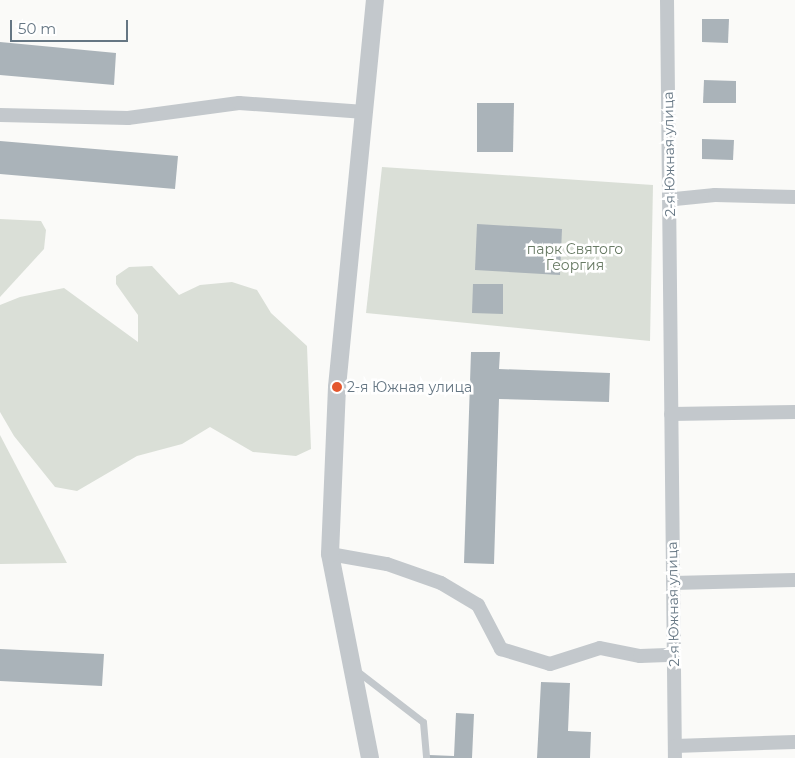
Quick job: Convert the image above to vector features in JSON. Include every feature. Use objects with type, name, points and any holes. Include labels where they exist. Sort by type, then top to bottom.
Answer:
[{"type":"street","points":[[370,758],[330,554],[337,387],[375,0]]},
{"type":"street","name":"2-я Южная улица","points":[[667,0],[675,752]]},
{"type":"street","points":[[0,115],[128,118],[239,103],[365,112]]},
{"type":"street","points":[[670,196],[675,199],[715,195],[795,196]]},
{"type":"street","points":[[671,414],[795,412]]},
{"type":"street","points":[[330,554],[387,564],[441,583],[478,605],[501,650],[550,664],[600,648],[640,656],[674,655]]},
{"type":"street","points":[[673,583],[795,580]]},
{"type":"street","points":[[675,752],[795,742]]},
{"type":"lane","points":[[351,666],[423,722],[426,758]]},
{"type":"green space","name":"парк Святого Георгия","points":[[382,167],[653,185],[650,341],[366,313]]},
{"type":"green space","points":[[0,219],[41,221],[46,230],[44,249],[0,297]]},
{"type":"green space","points":[[152,266],[179,295],[200,285],[232,282],[257,290],[271,313],[307,346],[311,449],[296,456],[253,452],[210,427],[182,444],[137,456],[77,491],[55,487],[14,436],[0,412],[0,305],[20,297],[64,288],[138,342],[138,315],[116,284],[116,276],[129,267]]},
{"type":"green space","points":[[0,435],[67,563],[0,564]]},
{"type":"building","points":[[702,19],[729,19],[728,43],[702,42]]},
{"type":"building","points":[[0,42],[116,53],[114,85],[0,75]]},
{"type":"building","points":[[704,80],[736,81],[736,103],[703,103]]},
{"type":"building","points":[[477,103],[514,103],[513,152],[477,152]]},
{"type":"building","points":[[702,139],[734,140],[733,160],[702,159]]},
{"type":"building","points":[[0,141],[178,156],[175,189],[0,174]]},
{"type":"building","points":[[477,224],[562,229],[560,275],[475,270]]},
{"type":"building","points":[[473,284],[503,284],[503,314],[472,313]]},
{"type":"building","points":[[471,352],[500,352],[499,369],[610,373],[609,402],[499,399],[494,564],[464,563]]},
{"type":"building","points":[[0,649],[104,654],[102,686],[0,681]]},
{"type":"building","points":[[541,682],[570,683],[568,731],[591,732],[590,758],[537,758]]},
{"type":"building","points":[[456,713],[474,714],[472,758],[429,758],[429,755],[454,756]]},
{"type":"place","name":"2-я Южная улица","points":[[337,387]]}]
